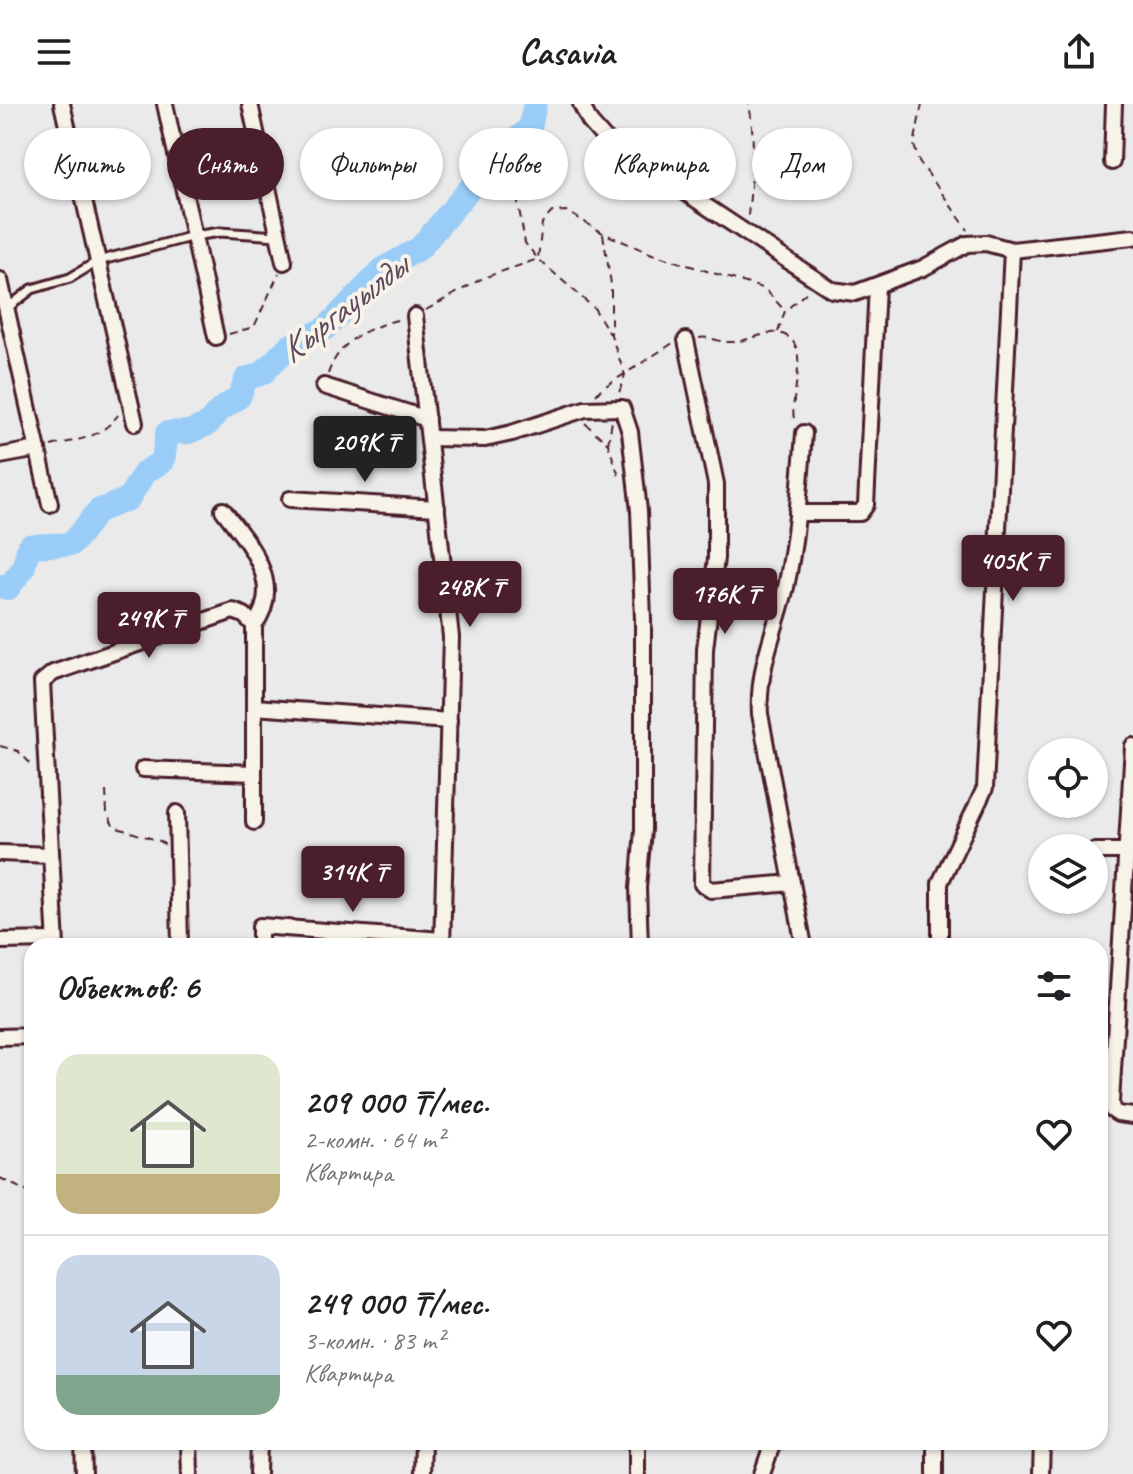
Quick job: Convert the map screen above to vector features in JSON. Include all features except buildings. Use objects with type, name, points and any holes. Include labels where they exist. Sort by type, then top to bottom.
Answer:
[{"type":"street","points":[[62,104],[135,423]]},
{"type":"street","points":[[165,104],[216,337]]},
{"type":"street","points":[[250,104],[284,262]]},
{"type":"street","points":[[581,104],[590,122],[605,139],[832,290],[855,293],[877,286],[923,268],[967,244],[986,243],[1012,250],[1133,237]]},
{"type":"street","points":[[1112,162],[1114,104]]},
{"type":"street","points":[[940,938],[940,883],[985,788],[1012,250]]},
{"type":"street","points":[[0,280],[50,504]]},
{"type":"street","points":[[797,513],[860,513],[866,505],[877,286]]},
{"type":"street","points":[[415,316],[451,637],[442,938]]},
{"type":"street","points":[[686,340],[709,445],[716,496],[716,558],[705,649],[702,884],[711,890],[792,883]]},
{"type":"street","points":[[324,386],[427,419]]},
{"type":"street","points":[[429,438],[485,439],[585,409],[622,408],[630,432],[636,470],[643,620],[640,938]]},
{"type":"street","points":[[802,938],[759,696],[762,669],[786,586],[804,433]]},
{"type":"street","points":[[0,456],[38,449]]},
{"type":"street","points":[[290,499],[437,508]]},
{"type":"street","points":[[223,510],[261,561],[266,596],[262,615],[254,625],[254,822]]},
{"type":"street","points":[[55,938],[42,682],[46,677],[233,611],[244,615],[254,625]]},
{"type":"street","points":[[254,707],[449,721]]},
{"type":"street","points":[[1133,746],[1111,1102],[1112,1110],[1118,1114],[1133,1116]]},
{"type":"street","points":[[143,769],[254,773]]},
{"type":"street","points":[[177,813],[180,938]]},
{"type":"street","points":[[1108,851],[1127,851]]},
{"type":"street","points":[[0,853],[51,855]]},
{"type":"street","points":[[260,938],[260,926],[388,938]]},
{"type":"street","points":[[0,941],[24,942]]},
{"type":"street","points":[[0,1037],[24,1036]]},
{"type":"street","points":[[83,1450],[84,1474]]},
{"type":"street","points":[[189,1450],[190,1474]]},
{"type":"street","points":[[258,1474],[259,1450]]},
{"type":"street","points":[[422,1474],[423,1450]]},
{"type":"street","points":[[637,1450],[637,1474]]},
{"type":"street","points":[[762,1474],[770,1450]]},
{"type":"street","points":[[935,1450],[935,1474]]},
{"type":"street","points":[[1041,1474],[1042,1450]]},
{"type":"lane","points":[[6,309],[32,289],[70,278],[98,261],[220,232],[278,236]]},
{"type":"path","points":[[746,233],[755,161],[749,104]]},
{"type":"path","points":[[922,104],[914,145],[919,161],[977,244]]},
{"type":"path","points":[[518,200],[525,243],[538,259],[594,308],[611,335],[625,375]]},
{"type":"path","points":[[538,259],[542,223],[552,212],[566,211],[603,233],[652,254],[765,289],[785,311]]},
{"type":"path","points":[[603,233],[611,284],[611,335]]},
{"type":"path","points":[[324,386],[333,358],[353,337],[387,322],[415,316],[457,296],[483,278],[538,259]]},
{"type":"path","points":[[216,337],[254,327],[284,262]]},
{"type":"path","points":[[777,333],[785,311],[819,282]]},
{"type":"path","points":[[585,409],[601,389],[672,343],[704,336],[729,342],[777,333],[789,339],[798,351],[800,370],[792,395],[793,419],[804,433]]},
{"type":"path","points":[[38,449],[100,434],[110,427],[129,399]]},
{"type":"path","points":[[564,415],[589,424],[608,444],[624,485]]},
{"type":"path","points":[[0,746],[18,751],[46,778]]},
{"type":"path","points":[[106,791],[107,814],[114,827],[160,841],[178,856]]},
{"type":"path","points":[[0,1178],[24,1190]]},
{"type":"waterway","name":"Кыргауылды","points":[[0,586],[8,588],[23,569],[29,546],[72,544],[98,511],[128,499],[145,472],[163,461],[167,433],[189,432],[208,424],[220,410],[239,397],[246,379],[263,373],[288,347],[326,328],[383,269],[420,248],[472,186],[500,170],[510,145],[530,128],[535,104]]}]
